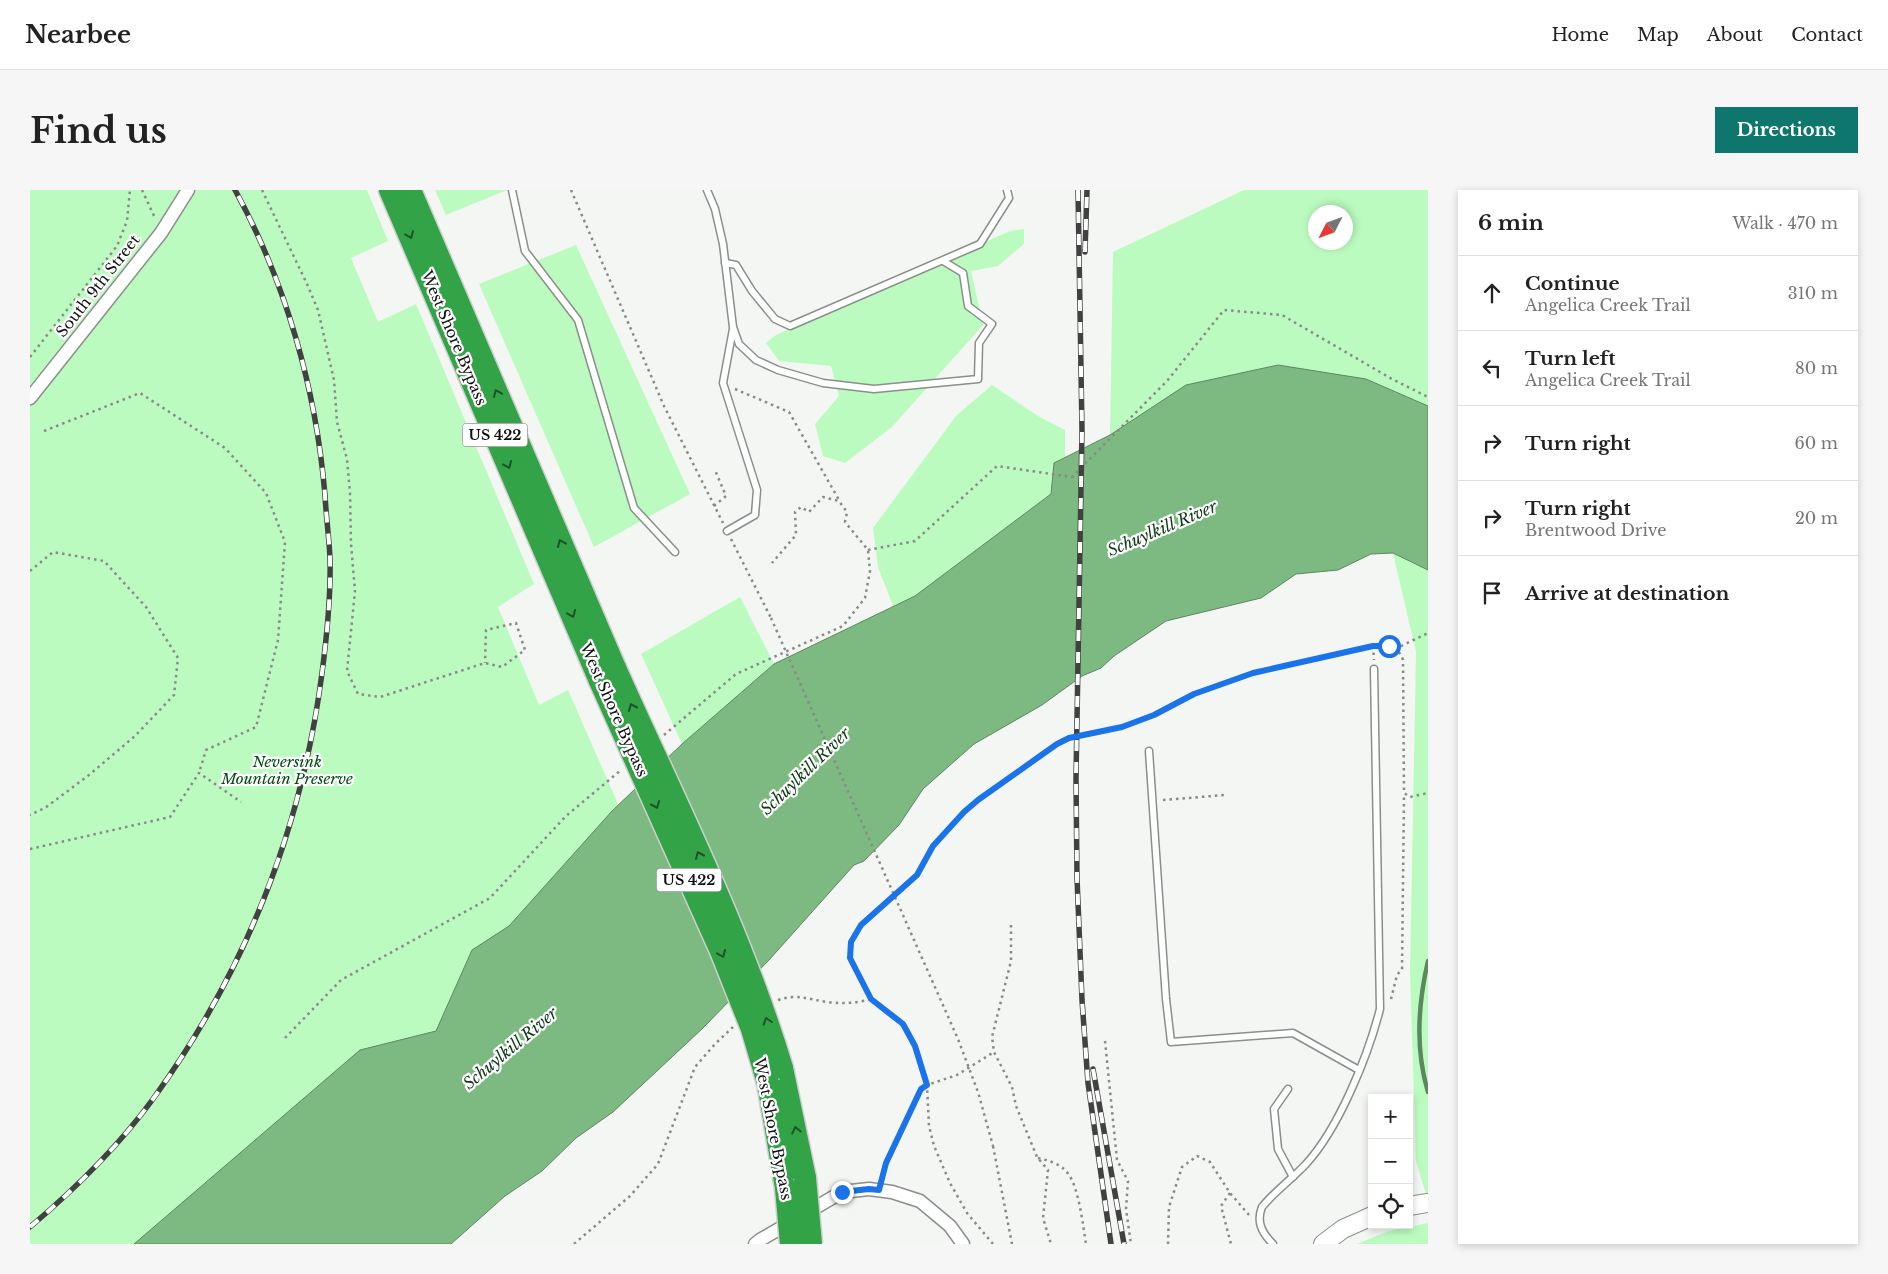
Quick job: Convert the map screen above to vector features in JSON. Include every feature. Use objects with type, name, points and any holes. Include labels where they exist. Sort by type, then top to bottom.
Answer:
[{"type":"highway","name":"West Shore Bypass","points":[[390,190],[607,674]]},
{"type":"highway","name":"West Shore Bypass","points":[[410,190],[752,1029],[775,1076],[796,1183],[811,1244]]},
{"type":"highway","name":"West Shore Bypass","points":[[791,1244],[796,1183]]},
{"type":"main road","points":[[1413,1205],[1428,1203]]},
{"type":"main road","points":[[1323,1244],[1343,1229],[1368,1218]]},
{"type":"street","name":"South 9th Street","points":[[30,398],[161,233],[188,190]]},
{"type":"street","points":[[755,1244],[842,1192],[869,1189],[892,1192],[920,1201],[950,1226],[963,1244]]},
{"type":"lane","points":[[512,190],[525,251],[578,320],[634,508],[675,552]]},
{"type":"lane","points":[[708,190],[724,244],[733,327],[740,344],[756,360],[778,370],[823,383],[874,389],[978,379],[979,343],[992,324],[968,306],[963,273],[943,261]]},
{"type":"lane","points":[[725,263],[736,265],[752,291],[775,320],[790,326],[980,244],[1009,198],[1007,190]]},
{"type":"lane","points":[[727,531],[754,515],[757,490],[723,383],[733,327]]},
{"type":"lane","points":[[1273,1244],[1262,1230],[1260,1214],[1262,1207],[1307,1164],[1334,1125],[1372,1038],[1380,1009],[1374,669]]},
{"type":"lane","points":[[1149,751],[1166,999],[1171,1042],[1293,1033],[1359,1070]]},
{"type":"lane","points":[[1288,1090],[1274,1109],[1278,1149],[1293,1177]]},
{"type":"path","points":[[30,357],[117,246],[127,221],[130,190]]},
{"type":"path","points":[[142,190],[161,233]]},
{"type":"path","points":[[262,190],[318,310],[334,380],[337,422],[346,459],[350,493],[351,544],[356,591],[347,671],[358,694],[380,696],[485,663],[502,667],[525,650],[516,623],[486,630],[485,663]]},
{"type":"path","points":[[572,190],[664,406],[771,618],[958,1039],[978,1092],[993,1146],[1012,1244]]},
{"type":"path","points":[[868,550],[915,541],[997,466],[1072,477],[1167,381],[1224,310],[1282,315],[1392,379],[1428,397]]},
{"type":"path","points":[[723,383],[789,412],[839,501]]},
{"type":"path","points":[[30,849],[170,817],[199,773],[206,750],[256,727],[278,640],[285,542],[266,493],[225,448],[140,392],[44,431]]},
{"type":"path","points":[[714,506],[726,496],[715,470]]},
{"type":"path","points":[[30,571],[53,552],[104,561],[146,607],[178,658],[174,695],[135,736],[89,775],[45,808],[30,815]]},
{"type":"path","points":[[1396,649],[1428,633]]},
{"type":"path","points":[[1373,646],[1374,669]]},
{"type":"path","points":[[993,1244],[967,1213],[950,1183],[934,1146],[929,1126],[927,1085],[915,1046],[903,1024],[871,999],[850,958],[851,942],[861,925],[917,875],[933,846],[964,812],[1057,744],[1069,738],[1122,727],[1154,715],[1194,694],[1253,673],[1373,646],[1389,646],[1396,649],[1403,660],[1402,969],[1397,975],[1390,1004]]},
{"type":"path","points":[[199,773],[241,802]]},
{"type":"path","points":[[1404,794],[1410,797],[1428,793]]},
{"type":"path","points":[[1161,800],[1226,795]]},
{"type":"path","points":[[1011,926],[1011,961],[992,1037],[994,1052],[1012,1087],[1016,1106],[1037,1157],[1048,1170],[1043,1218],[1051,1244]]},
{"type":"path","points":[[772,1002],[792,996],[830,1002],[862,1002],[871,999]]},
{"type":"path","points":[[574,1244],[630,1196],[658,1164],[695,1067],[736,1024]]},
{"type":"path","points":[[1105,1041],[1117,1160],[1128,1181],[1126,1208],[1132,1244]]},
{"type":"path","points":[[879,1190],[886,1163],[921,1089],[927,1085],[957,1075],[994,1052]]},
{"type":"path","points":[[1168,1244],[1168,1207],[1182,1167],[1197,1156],[1210,1162],[1230,1193],[1262,1230]]},
{"type":"path","points":[[1037,1157],[1054,1162],[1069,1174],[1075,1188],[1086,1244]]},
{"type":"path","points":[[1230,1193],[1221,1206],[1231,1244]]},
{"type":"green space","name":"Neversink Mountain Preserve","points":[[30,190],[367,190],[388,241],[351,258],[378,322],[416,304],[534,584],[498,607],[539,705],[568,690],[618,804],[509,926],[472,950],[436,1031],[360,1050],[134,1244],[30,1244]]},
{"type":"green space","points":[[435,190],[507,190],[446,215]]},
{"type":"green space","points":[[1244,190],[1428,190],[1428,406],[1366,379],[1110,435],[1113,252]]},
{"type":"green space","points":[[1024,229],[1024,244],[998,266],[971,271],[983,325],[892,427],[845,463],[823,456],[815,424],[839,396],[831,366],[779,361],[766,343],[776,335],[1010,231]]},
{"type":"green space","points":[[576,245],[690,494],[594,547],[479,284]]},
{"type":"green space","points":[[992,385],[1038,416],[1065,430],[1065,457],[1054,464],[1051,494],[915,596],[893,606],[878,567],[873,528],[956,416]]},
{"type":"green space","points":[[1393,553],[1428,570],[1428,1201],[1416,1161],[1410,972],[1416,652]]},
{"type":"green space","points":[[740,597],[774,664],[682,744],[641,654]]},
{"type":"green space","points":[[1428,1223],[1428,1244],[1357,1244],[1389,1231],[1413,1229],[1413,1226]]},
{"type":"water","name":"Schuylkill River","points":[[1278,365],[1366,379],[1428,406],[1428,570],[1393,553],[1371,554],[1338,570],[1296,574],[1261,598],[1166,621],[1114,656],[1101,668],[1082,676],[1042,705],[974,744],[923,789],[899,825],[864,861],[854,865],[769,960],[703,1028],[613,1112],[576,1138],[542,1171],[505,1196],[451,1244],[134,1244],[360,1050],[436,1031],[472,950],[509,926],[612,811],[682,744],[774,664],[915,596],[1051,494],[1054,463],[1110,435],[1186,385]]},
{"type":"waterway","points":[[1428,961],[1419,1026],[1421,1059],[1428,1092]]},
{"type":"railway","points":[[30,1227],[95,1167],[140,1117],[186,1051],[215,1001],[242,949],[284,842],[300,787],[313,731],[324,659],[330,587],[330,550],[321,455],[306,376],[284,299],[253,225],[235,190]]},
{"type":"railway","points":[[1078,190],[1082,430],[1076,778],[1077,878],[1082,1000],[1088,1083],[1111,1244]]},
{"type":"railway","points":[[1085,252],[1087,190]]},
{"type":"railway","points":[[1093,1069],[1124,1244]]},
{"type":"route","points":[[842,1192],[869,1189],[879,1190],[886,1163],[921,1089],[927,1085],[915,1046],[903,1024],[871,999],[850,958],[851,942],[861,925],[917,875],[933,846],[964,812],[1057,744],[1069,738],[1122,727],[1154,715],[1194,694],[1253,673],[1373,646],[1389,646]]}]
